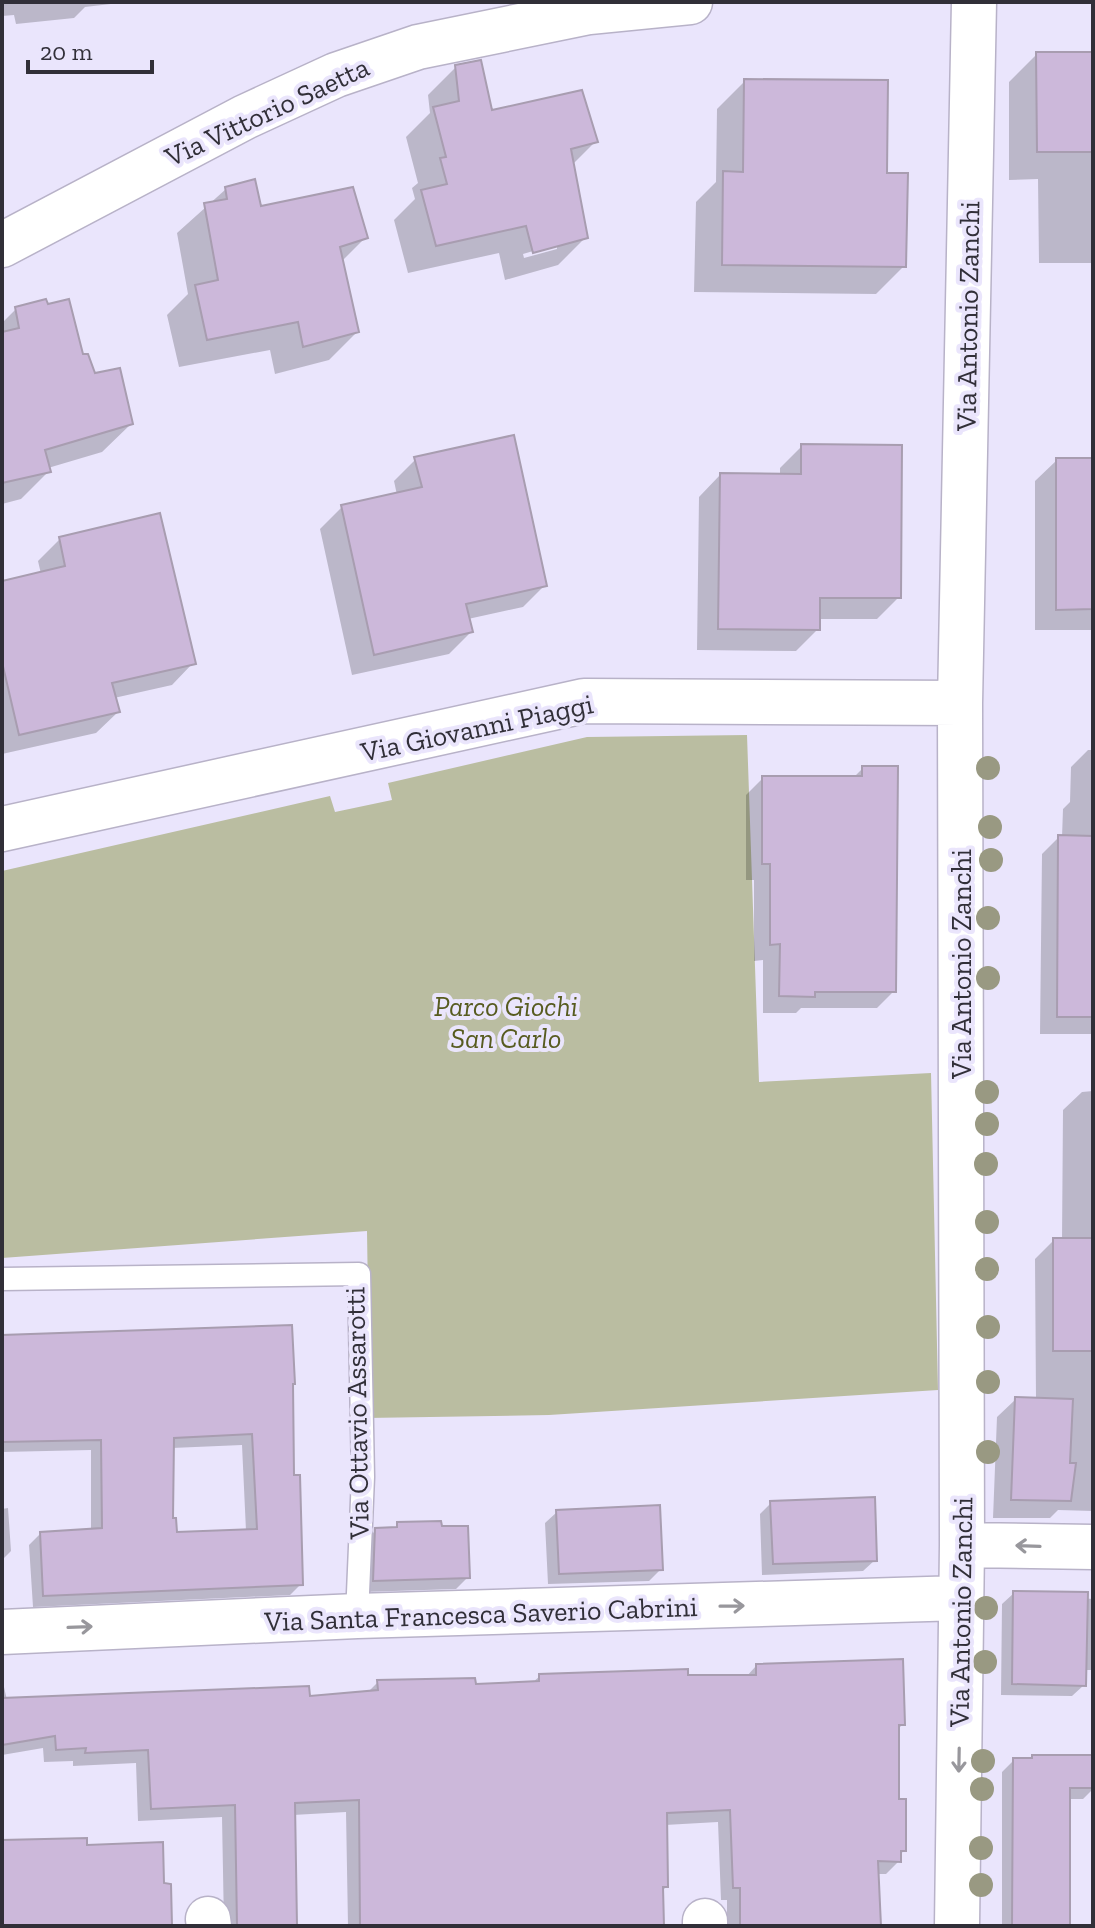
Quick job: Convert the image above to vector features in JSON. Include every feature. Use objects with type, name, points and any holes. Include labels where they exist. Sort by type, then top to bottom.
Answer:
[{"type":"street","name":"Via Vittorio Saetta","points":[[2,245],[245,117],[336,75],[418,47],[589,12],[690,2]]},
{"type":"street","name":"Via Antonio Zanchi","points":[[957,1926],[962,1545],[960,703],[974,2]]},
{"type":"street","name":"Via Giovanni Piaggi","points":[[2,829],[584,701],[960,703]]},
{"type":"street","points":[[962,1545],[1093,1547]]},
{"type":"street","name":"Via Santa Francesca Saverio Cabrini","points":[[2,1632],[357,1616],[961,1598]]},
{"type":"lane","name":"Via Ottavio Assarotti","points":[[2,1279],[359,1274],[363,1477],[357,1616]]},
{"type":"green space","name":"Parco Giochi San Carlo","points":[[747,735],[759,1082],[931,1073],[938,1390],[549,1415],[366,1418],[369,1363],[367,1231],[2,1258],[2,871],[330,796],[335,812],[392,800],[388,783],[587,737]]},
{"type":"building","points":[[1036,52],[1093,52],[1093,152],[1037,152]]},
{"type":"building","points":[[481,60],[492,110],[582,90],[598,142],[571,149],[588,238],[533,253],[526,226],[436,246],[421,190],[447,184],[440,158],[446,157],[433,107],[459,101],[455,65]]},
{"type":"building","points":[[744,79],[888,80],[887,173],[908,173],[906,267],[722,265],[723,171],[743,172]]},
{"type":"building","points":[[255,179],[261,206],[353,187],[368,238],[340,247],[359,332],[303,347],[298,322],[207,340],[195,285],[218,280],[204,203],[227,199],[225,187]]},
{"type":"building","points":[[46,299],[48,304],[69,299],[83,354],[88,354],[95,373],[120,368],[133,424],[45,450],[51,472],[2,483],[2,332],[19,328],[15,307]]},
{"type":"building","points":[[514,435],[547,586],[466,604],[473,632],[374,655],[341,505],[422,487],[414,457]]},
{"type":"building","points":[[801,444],[902,445],[901,598],[820,598],[820,630],[718,629],[720,473],[801,474]]},
{"type":"building","points":[[1056,458],[1093,458],[1093,609],[1056,610]]},
{"type":"building","points":[[160,513],[196,664],[112,683],[120,712],[19,735],[2,662],[2,581],[65,566],[59,537]]},
{"type":"building","points":[[862,766],[898,766],[896,992],[815,992],[815,997],[779,996],[780,944],[770,945],[770,864],[762,864],[762,776],[862,776]]},
{"type":"building","points":[[1058,835],[1093,836],[1093,1017],[1057,1017]]},
{"type":"building","points":[[1053,1238],[1093,1238],[1093,1351],[1053,1351]]},
{"type":"building","points":[[292,1325],[294,1475],[300,1475],[303,1585],[43,1596],[40,1532],[102,1528],[101,1440],[2,1442],[2,1335]],"holes":[[[252,1434],[257,1529],[177,1532],[176,1518],[173,1518],[174,1438]]]},
{"type":"building","points":[[1015,1397],[1073,1399],[1070,1463],[1076,1463],[1071,1501],[1011,1500]]},
{"type":"building","points":[[875,1497],[877,1561],[773,1564],[770,1501]]},
{"type":"building","points":[[660,1505],[663,1570],[559,1574],[556,1510]]},
{"type":"building","points":[[441,1521],[442,1526],[468,1526],[470,1578],[373,1581],[375,1528],[397,1527],[397,1522]]},
{"type":"building","points":[[1013,1591],[1088,1592],[1086,1686],[1012,1684]]},
{"type":"building","points":[[903,1659],[905,1725],[899,1725],[899,1799],[906,1799],[906,1851],[901,1851],[901,1862],[878,1861],[881,1926],[740,1926],[740,1888],[733,1888],[730,1810],[667,1813],[668,1887],[663,1887],[664,1926],[360,1926],[359,1800],[295,1803],[297,1926],[237,1926],[235,1805],[151,1809],[148,1750],[85,1753],[86,1748],[56,1750],[55,1736],[2,1745],[2,1698],[309,1686],[310,1696],[378,1690],[377,1680],[475,1678],[476,1684],[539,1681],[539,1674],[688,1669],[688,1675],[756,1675],[756,1664]]},
{"type":"building","points":[[1032,1755],[1093,1755],[1093,1788],[1070,1788],[1070,1926],[1012,1926],[1013,1758],[1032,1758]]},
{"type":"building","points":[[87,1838],[87,1845],[163,1842],[164,1883],[171,1884],[172,1926],[2,1926],[2,1840]]}]
